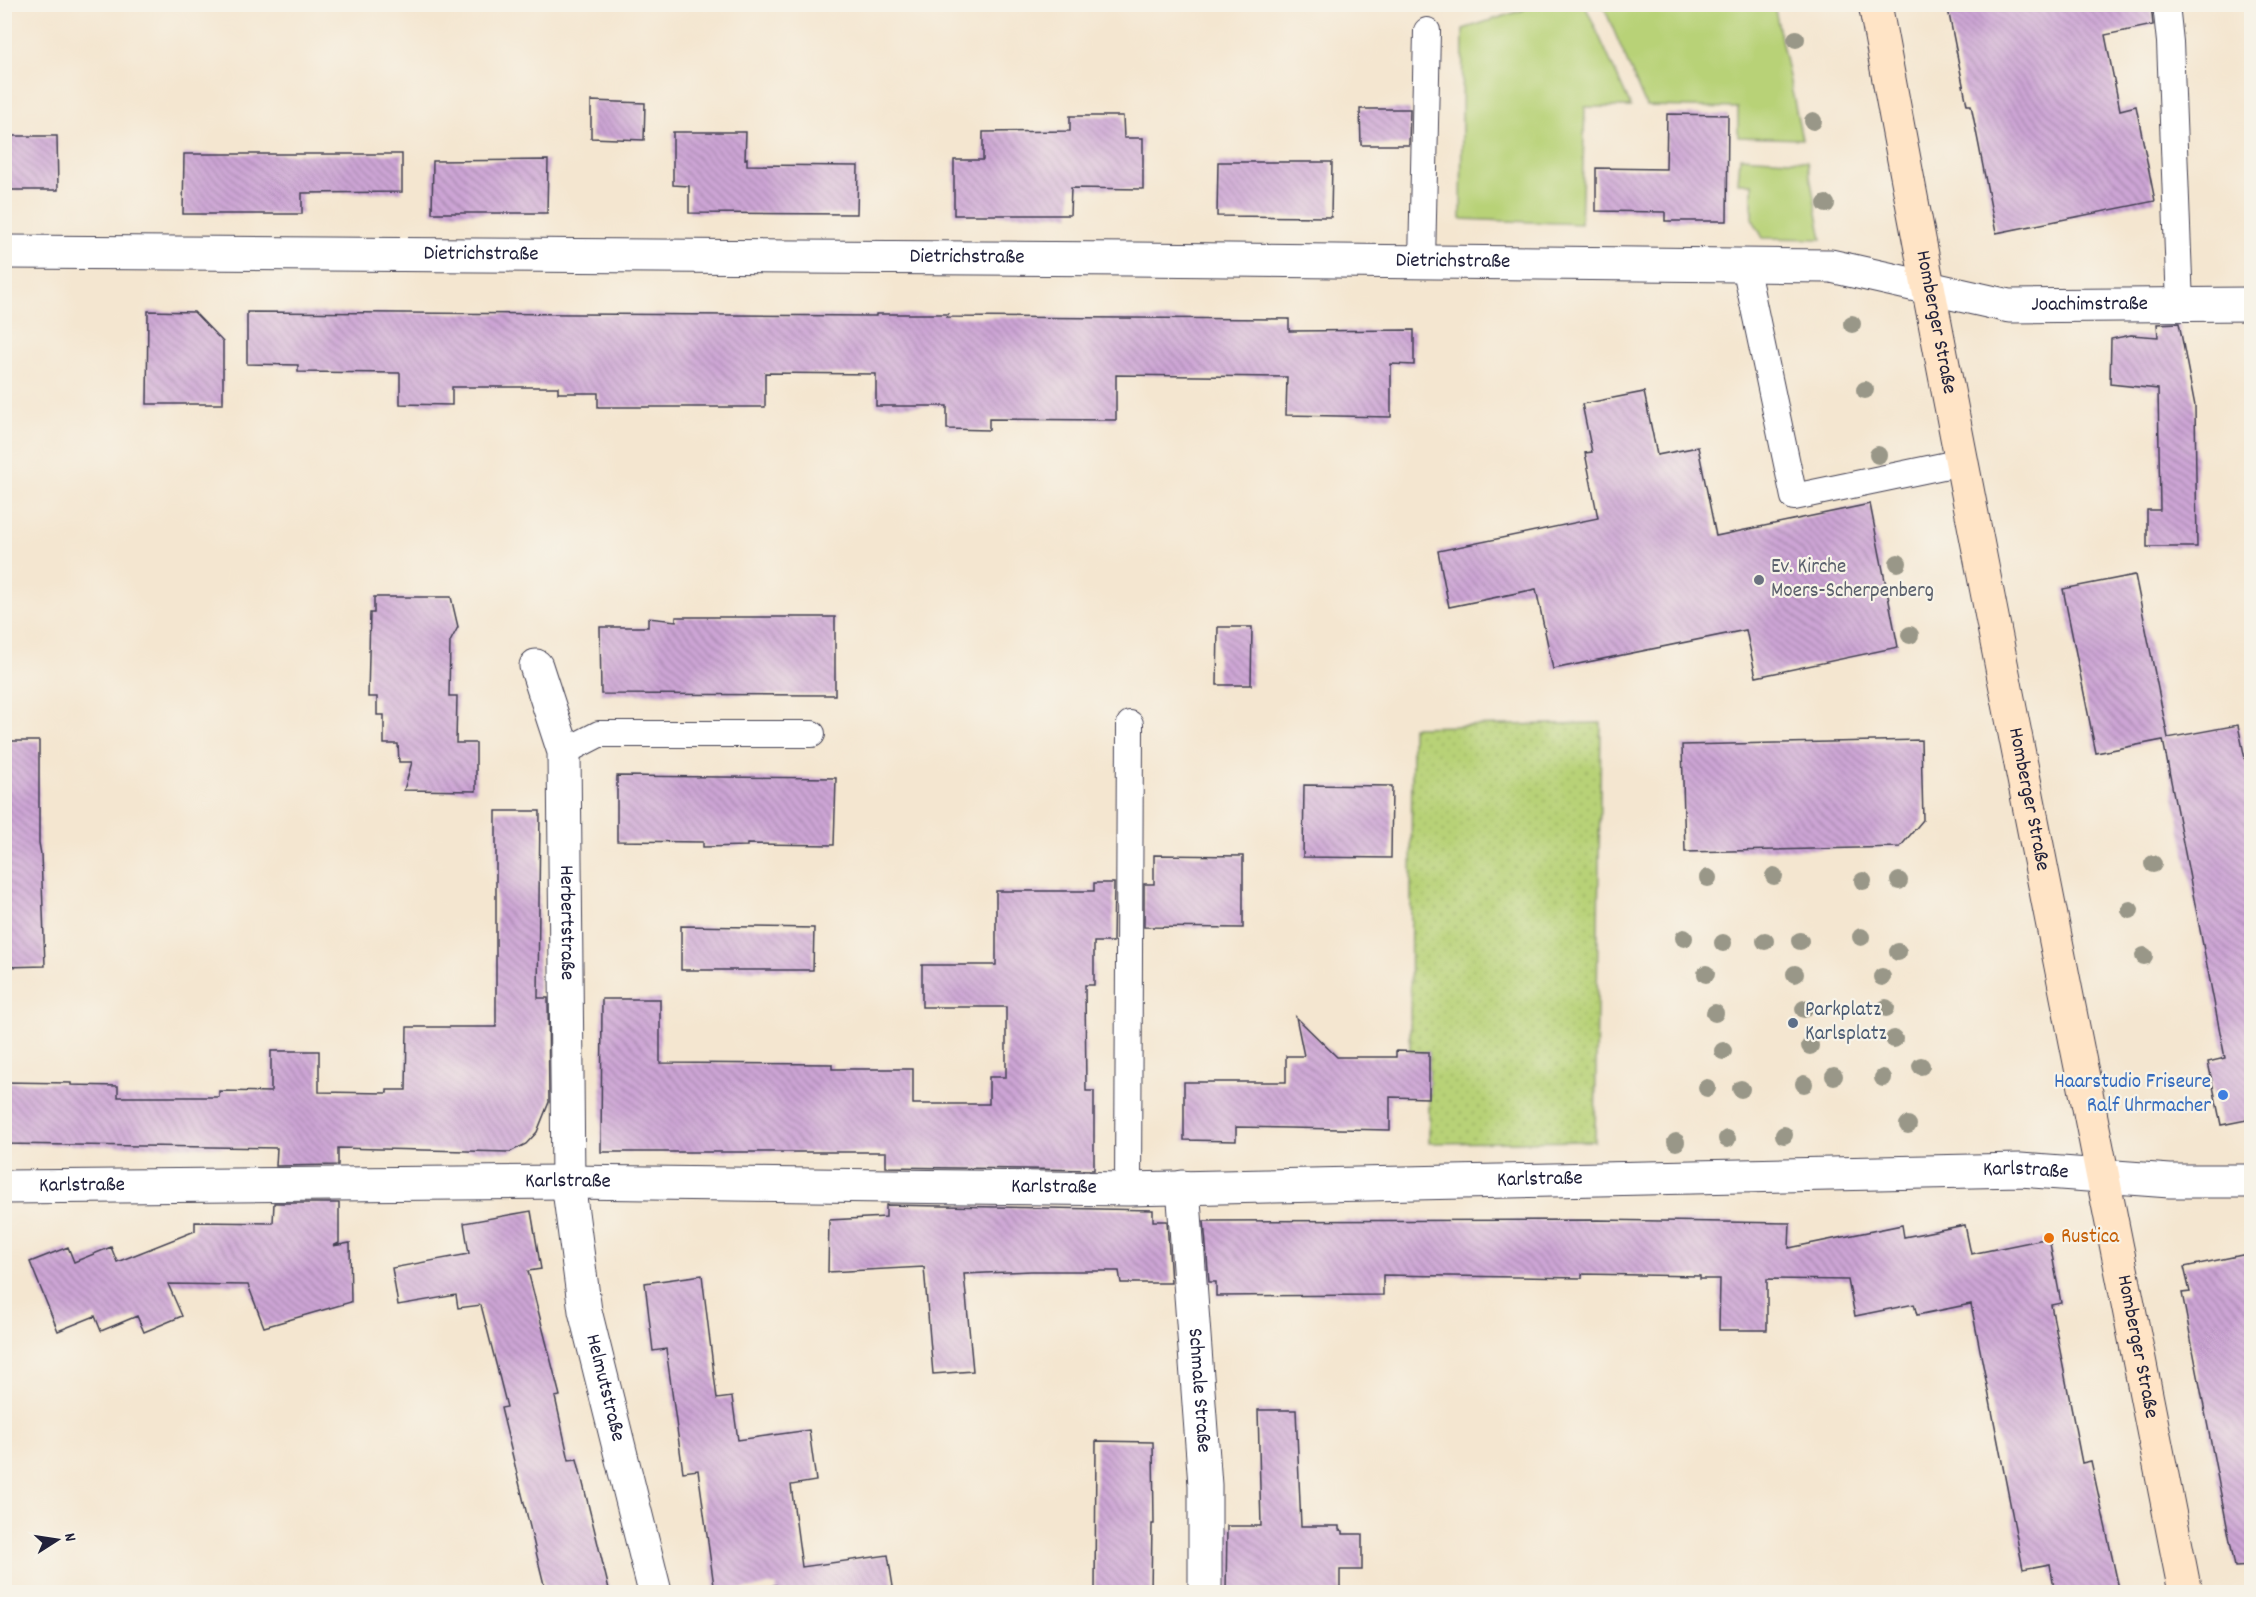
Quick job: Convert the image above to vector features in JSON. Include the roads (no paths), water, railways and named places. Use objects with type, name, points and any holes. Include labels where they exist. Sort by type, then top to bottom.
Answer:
[{"type":"main road","name":"Homberger Straße","points":[[1875,4],[2027,801],[2104,1177],[2185,1593]]},
{"type":"street","name":"Dietrichstraße","points":[[4,252],[1831,266],[1928,288]]},
{"type":"street","name":"Joachimstraße","points":[[1928,288],[2009,306],[2252,304]]},
{"type":"street","name":"Herbertstraße","points":[[536,666],[564,752],[568,1182]]},
{"type":"street","name":"Karlstraße","points":[[4,1187],[568,1182],[1128,1189],[2020,1170],[2170,1181],[2252,1181]]},
{"type":"street","name":"Helmutstraße","points":[[568,1182],[585,1311],[655,1593]]},
{"type":"street","name":"Schmale Straße","points":[[1183,1188],[1205,1485],[1204,1593]]},
{"type":"lane","points":[[2166,4],[2180,305]]},
{"type":"lane","points":[[1422,262],[1427,31]]},
{"type":"lane","points":[[1745,265],[1794,497],[1962,462]]},
{"type":"lane","points":[[1128,1189],[1130,724]]},
{"type":"lane","points":[[564,752],[599,734],[812,734]]},
{"type":"place","name":"Ev. Kirche Moers-Scherpenberg","points":[[1759,580]]},
{"type":"place","name":"Parkplatz Karlsplatz","points":[[1793,1023]]},
{"type":"place","name":"Haarstudio Friseure Ralf Uhrmacher","points":[[2223,1095]]},
{"type":"place","name":"Rustica","points":[[2049,1238]]}]
